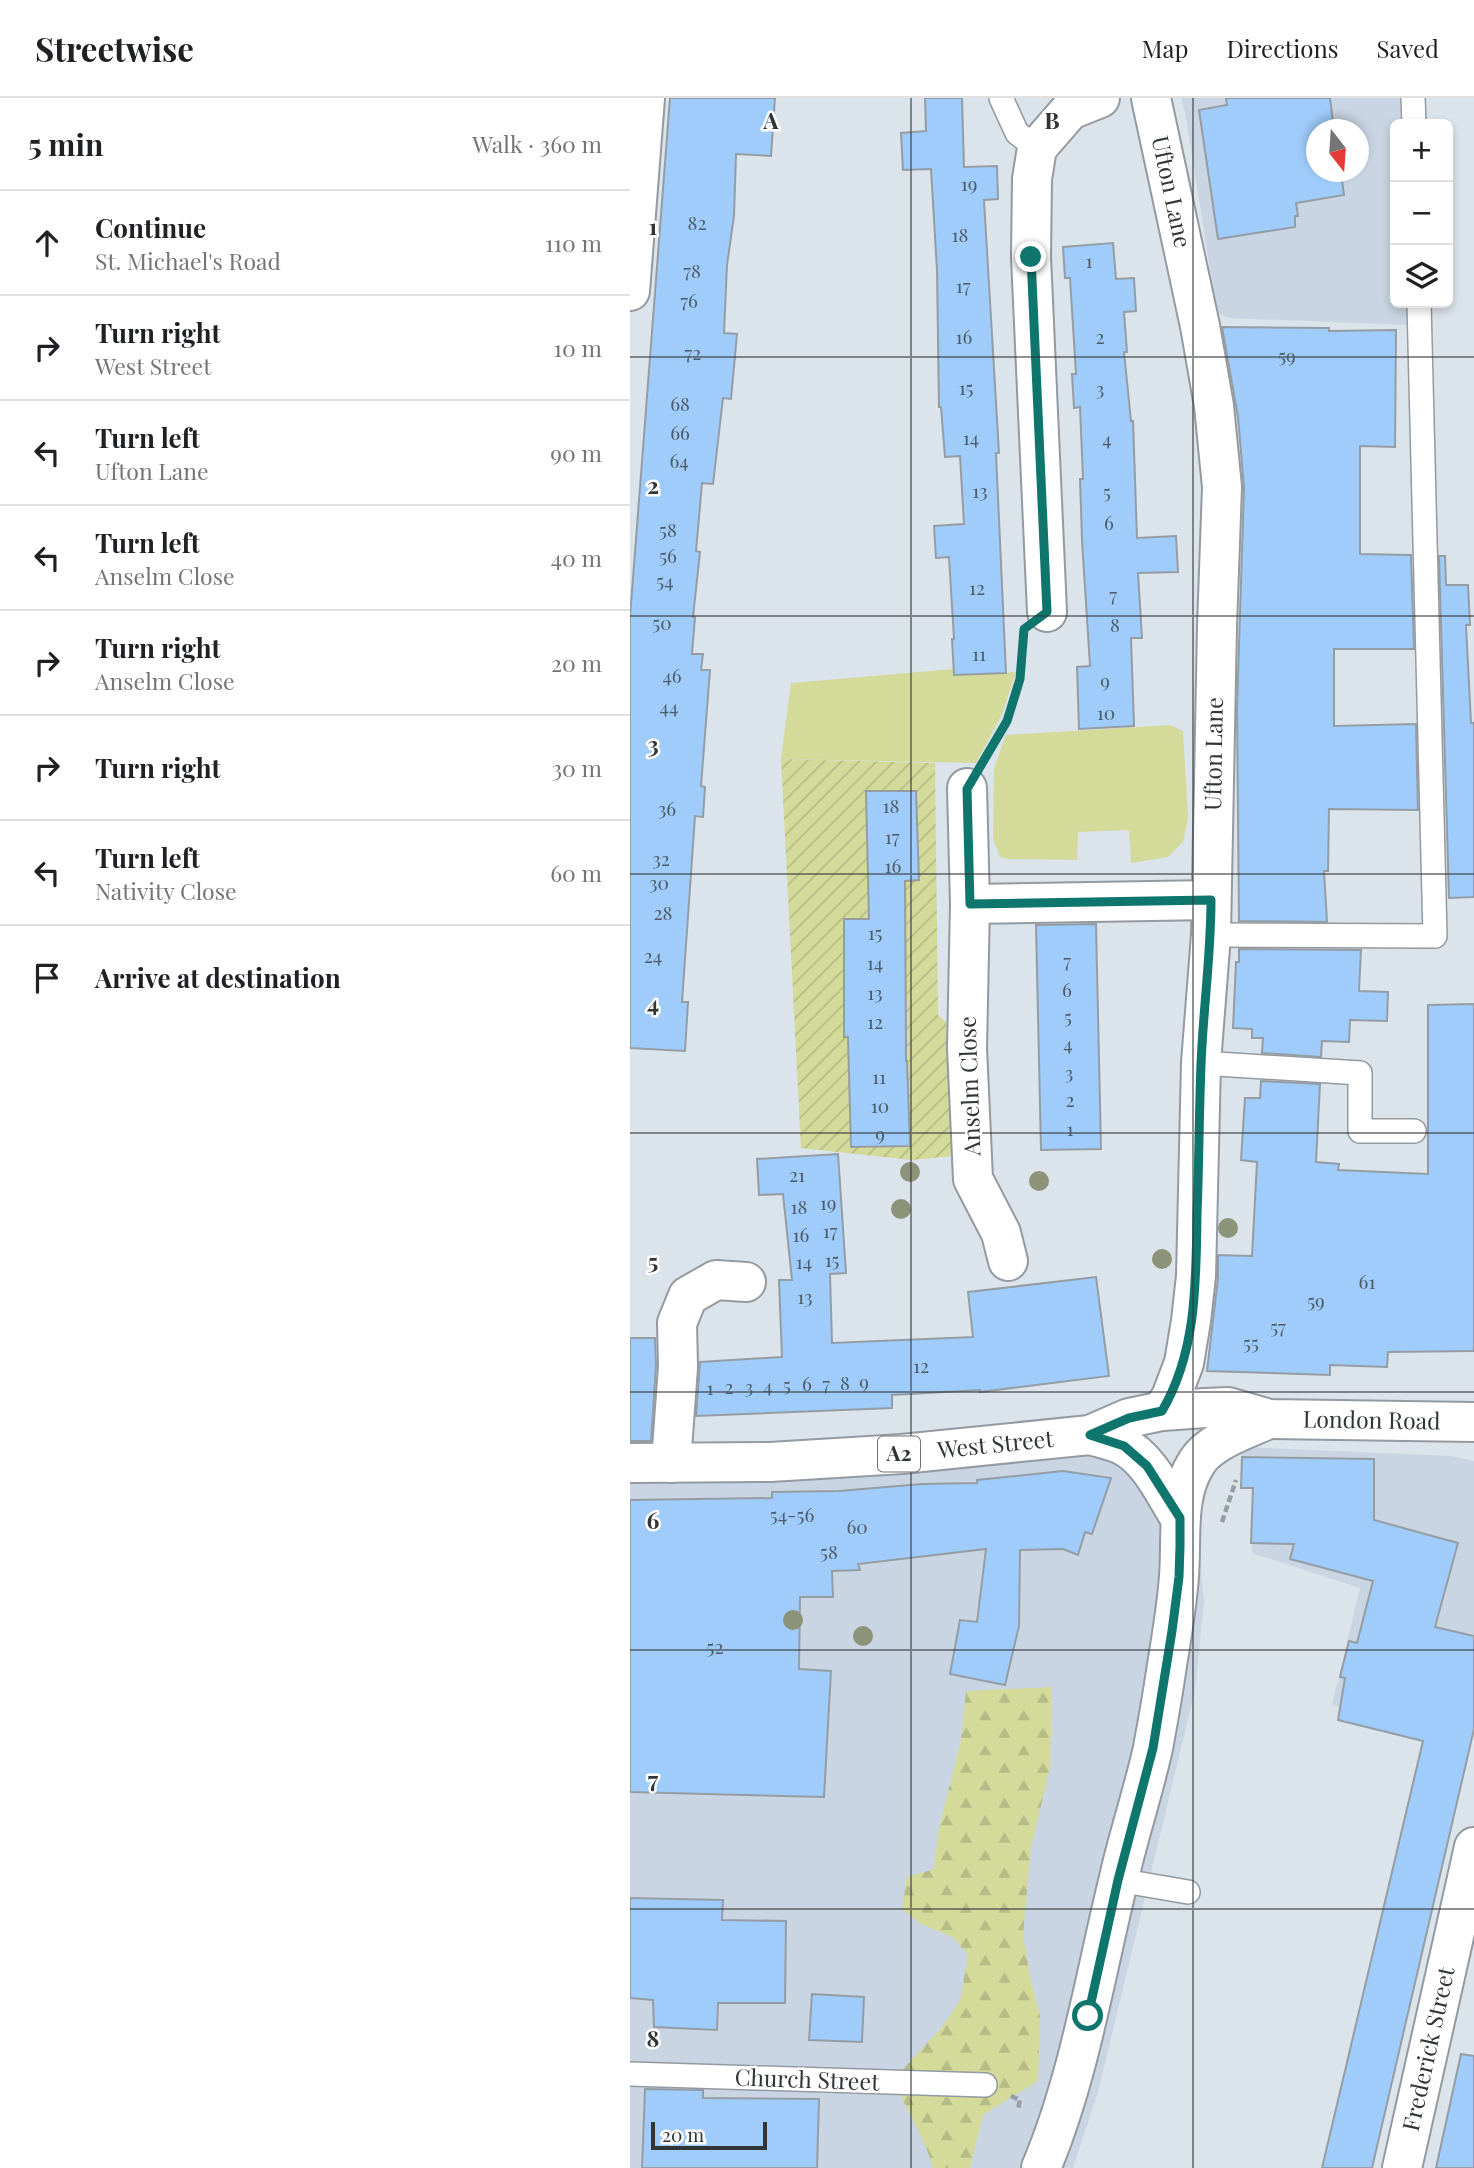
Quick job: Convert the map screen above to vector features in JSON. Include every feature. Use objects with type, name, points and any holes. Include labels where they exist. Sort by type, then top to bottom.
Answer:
[{"type":"street","points":[[630,291],[645,98]]},
{"type":"street","points":[[1047,612],[1031,257],[1032,178],[1037,148],[1070,110],[1100,98]]},
{"type":"street","name":"Ufton Lane","points":[[1151,98],[1200,326],[1214,406],[1222,487],[1211,918],[1201,1063],[1196,1276],[1184,1363],[1171,1397],[1162,1411]]},
{"type":"street","name":"Anselm Close","points":[[967,789],[970,904],[967,1048],[973,1179],[1001,1233],[1009,1261]]},
{"type":"street","points":[[970,904],[1211,918]]},
{"type":"street","points":[[671,1463],[678,1367],[677,1323],[688,1296],[716,1280],[746,1282]]},
{"type":"street","name":"West Street","points":[[630,1463],[852,1458],[1090,1435],[1129,1418],[1162,1411],[1228,1407],[1269,1419]]},
{"type":"street","name":"London Road","points":[[1269,1419],[1474,1422]]},
{"type":"street","name":"A2","points":[[1041,2168],[1055,2132],[1088,2016],[1118,1880],[1143,1787],[1160,1705],[1179,1577],[1180,1518],[1188,1482],[1196,1462],[1201,1457],[1225,1439],[1269,1419]]},
{"type":"street","name":"A2","points":[[1090,1435],[1113,1441],[1136,1454],[1147,1466],[1180,1518]]},
{"type":"street","name":"Frederick Street","points":[[1402,2168],[1474,1847]]},
{"type":"lane","points":[[1001,98],[1017,133],[1037,148]]},
{"type":"lane","points":[[1413,98],[1414,119]]},
{"type":"lane","points":[[1211,918],[1435,936],[1419,308]]},
{"type":"lane","points":[[1201,1063],[1360,1073],[1360,1131],[1414,1131]]},
{"type":"lane","points":[[1118,1880],[1188,1892]]},
{"type":"lane","name":"Church Street","points":[[630,2074],[985,2085]]},
{"type":"path","points":[[967,789],[1007,721],[1020,679],[1024,629],[1047,612]]},
{"type":"shaded area","points":[[1181,98],[1400,98],[1401,119],[1390,119],[1390,308],[1407,308],[1408,325],[1229,318],[1217,313]]},
{"type":"shaded area","points":[[1107,1446],[1197,1535],[1204,1601],[1195,1690],[1098,2092],[1073,2168],[630,2168],[630,1481]]},
{"type":"shaded area","points":[[1242,1447],[1452,1456],[1474,1461],[1472,1739],[1332,1705],[1360,1588],[1252,1553],[1256,1488],[1241,1487]]},
{"type":"green space","points":[[954,669],[954,675],[1016,672],[1002,714],[976,763],[781,759],[791,683]]},
{"type":"green space","points":[[1170,725],[1183,731],[1188,817],[1183,842],[1168,857],[1131,863],[1129,830],[1078,832],[1077,860],[1000,857],[993,839],[994,768],[1006,735]]},
{"type":"green space","points":[[781,759],[935,763],[938,1015],[946,1022],[953,1156],[912,1160],[801,1148]]},
{"type":"green space","points":[[1052,1687],[1050,1769],[1031,1847],[1023,1934],[1040,2016],[1038,2081],[983,2115],[970,2168],[933,2168],[920,2134],[893,2080],[941,2028],[960,2001],[968,1955],[953,1937],[921,1924],[902,1909],[907,1877],[934,1869],[938,1832],[961,1740],[966,1691]]},
{"type":"building","points":[[670,98],[775,98],[771,156],[736,154],[734,216],[727,265],[724,333],[737,334],[731,399],[723,398],[713,484],[702,483],[692,654],[703,654],[701,670],[710,670],[701,786],[705,787],[703,817],[695,816],[682,1002],[688,1002],[685,1051],[630,1048],[630,617]]},
{"type":"building","points":[[925,98],[962,98],[964,167],[997,166],[998,199],[984,200],[999,453],[996,453],[1006,673],[954,675],[949,557],[936,558],[934,526],[964,524],[960,456],[945,457],[939,407],[937,270],[931,169],[903,170],[901,133],[926,131]]},
{"type":"building","points":[[1226,98],[1330,98],[1333,119],[1306,119],[1306,182],[1342,182],[1344,195],[1296,203],[1298,216],[1295,216],[1295,227],[1218,239],[1199,110],[1227,105]]},
{"type":"building","points":[[1113,243],[1116,279],[1134,278],[1136,311],[1124,312],[1127,352],[1124,352],[1133,421],[1137,538],[1176,536],[1178,572],[1138,573],[1142,638],[1131,638],[1134,726],[1079,729],[1077,667],[1090,666],[1082,540],[1080,407],[1074,408],[1072,374],[1076,374],[1070,278],[1065,278],[1063,247]]},
{"type":"building","points":[[1222,327],[1329,328],[1329,331],[1396,330],[1395,447],[1360,446],[1360,554],[1411,555],[1414,649],[1334,649],[1334,726],[1416,724],[1418,810],[1329,809],[1328,871],[1324,871],[1327,922],[1239,921],[1237,708],[1244,488],[1238,417]]},
{"type":"building","points":[[1439,556],[1445,556],[1446,585],[1468,585],[1470,625],[1466,625],[1471,723],[1474,723],[1474,897],[1449,898]]},
{"type":"building","points":[[866,791],[916,791],[919,880],[905,881],[906,1061],[910,1146],[851,1147],[848,1037],[844,1037],[844,919],[869,919]]},
{"type":"building","points":[[1096,924],[1101,1149],[1041,1150],[1036,925]]},
{"type":"building","points":[[1239,949],[1361,950],[1359,991],[1388,992],[1387,1021],[1350,1020],[1349,1042],[1322,1041],[1321,1057],[1262,1053],[1263,1038],[1252,1038],[1252,1029],[1233,1028]]},
{"type":"building","points":[[1474,1004],[1474,1351],[1388,1352],[1387,1367],[1330,1365],[1330,1375],[1207,1371],[1218,1278],[1218,1255],[1252,1256],[1257,1162],[1241,1160],[1245,1098],[1260,1098],[1261,1081],[1320,1084],[1316,1162],[1339,1164],[1338,1170],[1428,1174],[1428,1005]]},
{"type":"building","points":[[838,1154],[846,1273],[830,1274],[832,1343],[973,1337],[968,1292],[1096,1277],[1109,1376],[980,1392],[892,1395],[892,1408],[696,1416],[700,1362],[782,1357],[779,1280],[792,1280],[783,1194],[759,1195],[757,1159]]},
{"type":"building","points":[[630,1338],[655,1338],[651,1441],[630,1441]]},
{"type":"building","points":[[1242,1457],[1374,1459],[1374,1520],[1458,1543],[1435,1627],[1474,1636],[1474,1729],[1372,2168],[1322,2168],[1423,1741],[1338,1720],[1345,1678],[1340,1677],[1349,1641],[1357,1643],[1373,1581],[1290,1559],[1294,1544],[1251,1543],[1253,1488],[1241,1488]]},
{"type":"building","points":[[1063,1471],[1111,1478],[1092,1534],[1085,1532],[1078,1555],[1063,1549],[1020,1550],[1019,1626],[1005,1685],[950,1674],[960,1620],[977,1622],[986,1549],[858,1564],[860,1570],[832,1571],[833,1597],[800,1597],[799,1669],[831,1671],[824,1797],[630,1792],[630,1500],[772,1498],[772,1492],[977,1483],[977,1480]]},
{"type":"building","points":[[630,1898],[723,1900],[722,1920],[786,1921],[785,2003],[718,2003],[717,2030],[654,2027],[653,2000],[630,1998]]},
{"type":"building","points":[[812,1994],[864,1997],[862,2042],[809,2040]]},
{"type":"building","points":[[1461,2054],[1474,2056],[1474,2168],[1436,2168]]},
{"type":"building","points":[[645,2089],[703,2090],[703,2098],[819,2099],[817,2168],[642,2168]]},
{"type":"route","points":[[1031,257],[1047,612],[1024,629],[1020,679],[1007,721],[967,789],[970,904],[1211,900],[1211,935],[1201,1063],[1196,1276],[1184,1363],[1171,1397],[1162,1411],[1129,1418],[1090,1435],[1124,1446],[1147,1466],[1180,1518],[1180,1546],[1172,1631],[1153,1748],[1118,1880],[1088,2016]]}]
